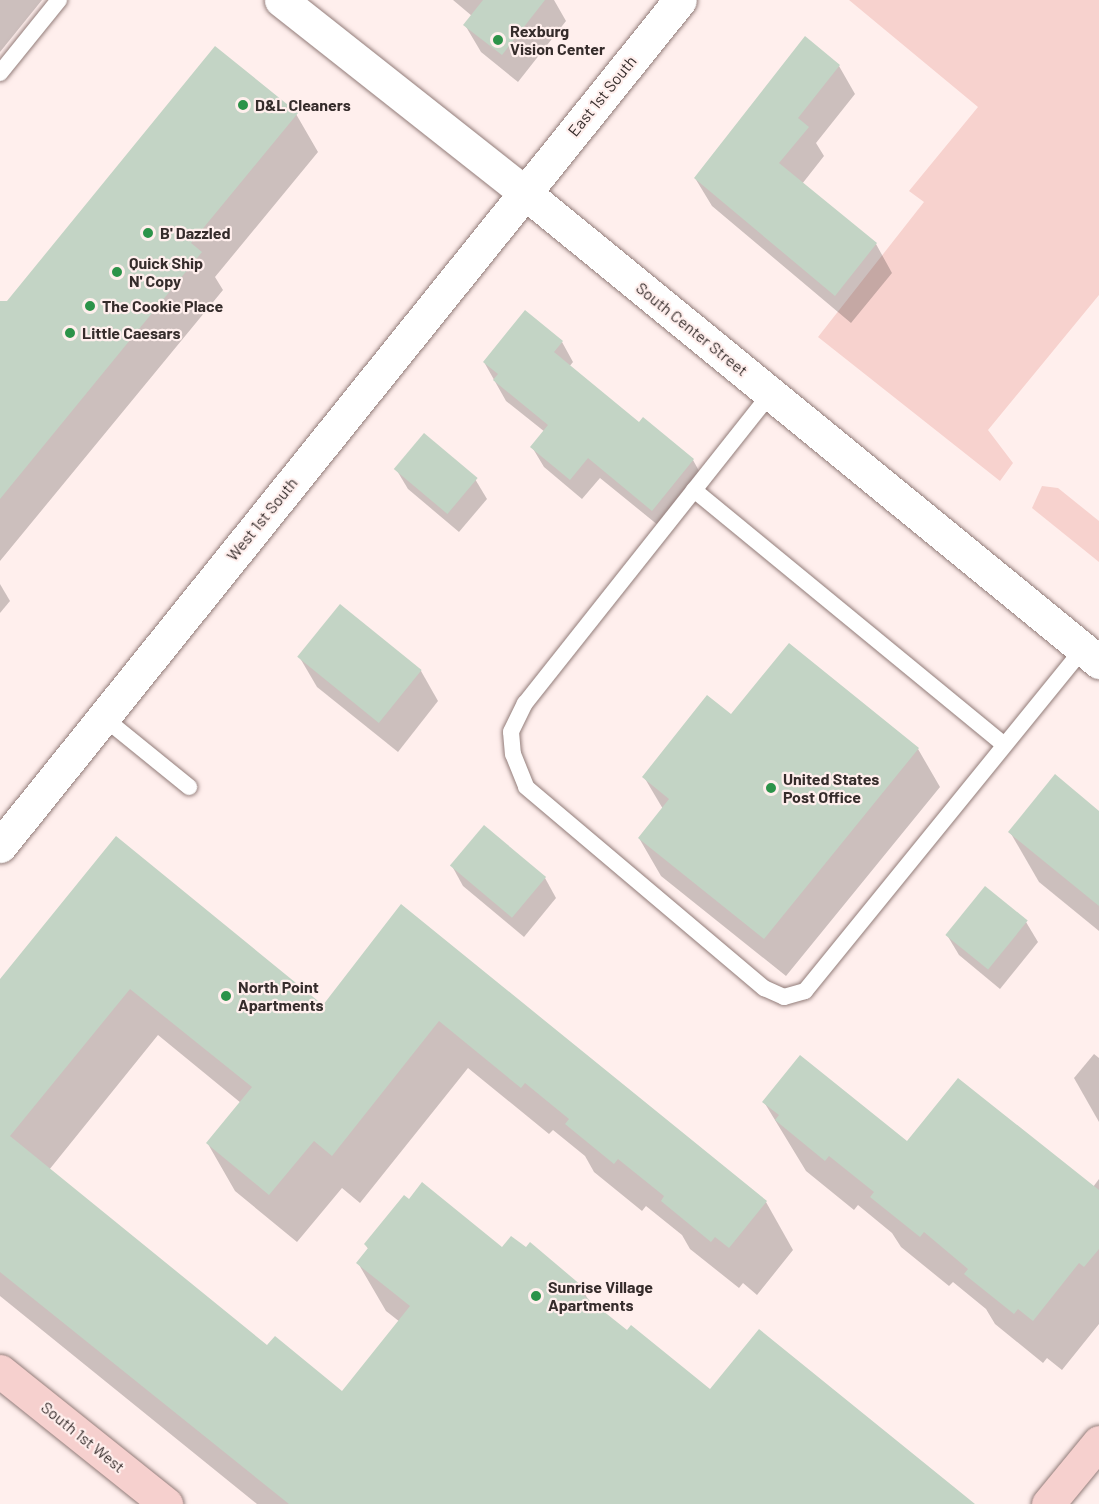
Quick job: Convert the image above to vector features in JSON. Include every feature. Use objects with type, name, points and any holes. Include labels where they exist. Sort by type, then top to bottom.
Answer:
[{"type":"street","name":"South Center Street","points":[[281,0],[525,192],[1091,655]]},
{"type":"street","name":"East 1st South","points":[[525,192],[680,0]]},
{"type":"street","name":"West 1st South","points":[[0,846],[525,192]]},
{"type":"street","name":"South 1st West","points":[[0,1371],[166,1504]]},
{"type":"street","points":[[1048,1504],[1099,1442]]},
{"type":"lane","points":[[0,74],[59,0]]},
{"type":"lane","points":[[771,393],[525,703],[511,732],[513,754],[526,787],[765,988],[784,997],[805,990],[1004,746],[1091,655]]},
{"type":"lane","points":[[694,490],[1004,746]]},
{"type":"lane","points":[[103,717],[189,787]]},
{"type":"shaded area","points":[[849,0],[1099,0],[1099,295],[988,430],[1013,463],[1000,481],[818,337],[924,202],[909,191],[978,107]]},
{"type":"shaded area","points":[[1042,486],[1058,488],[1099,521],[1099,562],[1032,508]]},
{"type":"building","name":"Rexburg Vision Center","points":[[483,0],[545,0],[502,55],[463,25]]},
{"type":"building","points":[[805,36],[840,65],[798,118],[809,127],[779,163],[877,243],[835,296],[694,178]]},
{"type":"building","points":[[215,46],[298,113],[191,243],[202,252],[0,499],[0,301],[7,301]]},
{"type":"building","points":[[525,310],[563,341],[554,352],[639,422],[643,417],[694,459],[652,511],[588,458],[570,480],[530,447],[548,425],[493,380],[498,374],[483,362]]},
{"type":"building","points":[[424,433],[478,478],[447,514],[394,469]]},
{"type":"building","points":[[340,604],[422,670],[379,723],[297,657]]},
{"type":"building","name":"United States Post Office","points":[[789,643],[919,748],[764,939],[638,838],[669,799],[642,777],[707,695],[731,714]]},
{"type":"building","points":[[1055,774],[1099,811],[1099,906],[1008,832]]},
{"type":"building","points":[[484,825],[546,877],[512,918],[450,866]]},
{"type":"building","points":[[116,836],[323,1005],[401,904],[767,1201],[729,1248],[715,1237],[711,1242],[661,1201],[664,1196],[618,1159],[614,1164],[565,1124],[569,1119],[525,1083],[521,1088],[439,1021],[332,1156],[314,1141],[269,1195],[206,1143],[252,1087],[130,989],[10,1136],[267,1345],[275,1336],[342,1391],[410,1306],[356,1263],[368,1248],[364,1244],[404,1195],[409,1199],[422,1182],[502,1247],[511,1236],[526,1247],[530,1242],[582,1286],[578,1291],[627,1330],[631,1325],[710,1389],[759,1329],[975,1504],[289,1504],[0,1272],[0,979]]},
{"type":"building","points":[[985,886],[1028,921],[988,970],[945,935]]},
{"type":"building","points":[[800,1055],[907,1141],[958,1078],[1099,1190],[1099,1249],[1084,1267],[1079,1263],[1033,1321],[1018,1309],[1014,1314],[964,1274],[968,1269],[924,1232],[920,1237],[870,1197],[874,1192],[829,1156],[825,1161],[775,1120],[779,1115],[762,1102]]},
{"type":"place","name":"Rexburg Vision Center","points":[[498,40]]},
{"type":"place","name":"D&L Cleaners","points":[[243,105]]},
{"type":"place","name":"B' Dazzled","points":[[148,233]]},
{"type":"place","name":"Quick Ship N' Copy","points":[[117,272]]},
{"type":"place","name":"The Cookie Place","points":[[90,306]]},
{"type":"place","name":"Little Caesars","points":[[70,333]]},
{"type":"place","name":"United States Post Office","points":[[771,788]]},
{"type":"place","name":"North Point Apartments","points":[[226,996]]},
{"type":"place","name":"Sunrise Village Apartments","points":[[536,1296]]}]
